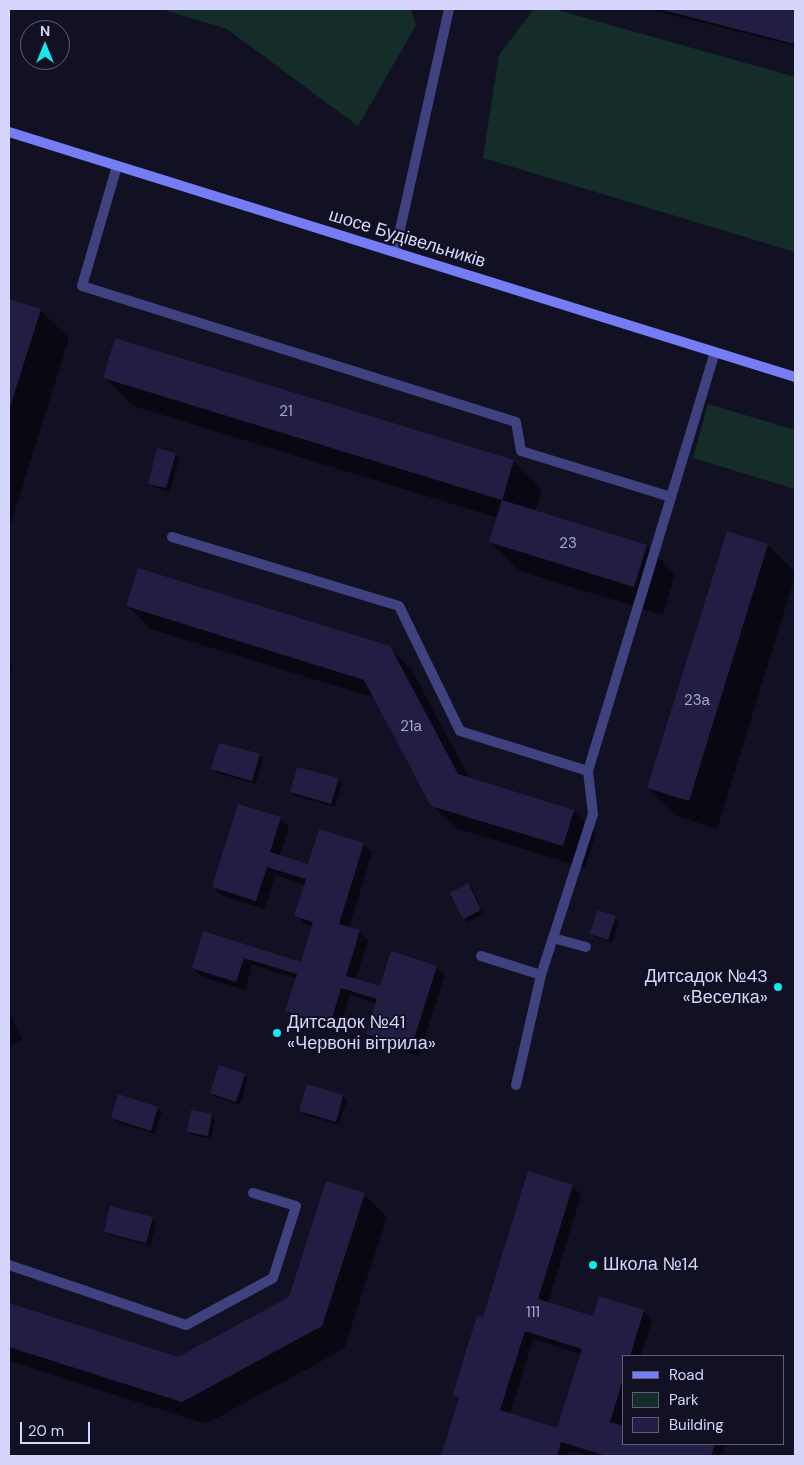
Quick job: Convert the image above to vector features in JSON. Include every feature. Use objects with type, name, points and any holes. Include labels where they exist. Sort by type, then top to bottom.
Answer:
[{"type":"main road","name":"шосе Будівельників","points":[[9,132],[795,377]]},
{"type":"lane","points":[[395,252],[449,9]]},
{"type":"lane","points":[[117,166],[82,286],[516,422],[521,451],[671,497]]},
{"type":"lane","points":[[516,1085],[541,975],[592,814],[588,771],[715,352]]},
{"type":"lane","points":[[172,537],[399,606],[460,731],[588,771]]},
{"type":"lane","points":[[553,938],[586,947]]},
{"type":"lane","points":[[481,956],[541,975]]},
{"type":"lane","points":[[9,1265],[186,1325],[273,1278],[296,1206],[253,1193]]},
{"type":"green space","points":[[161,9],[411,9],[416,25],[358,126],[227,29]]},
{"type":"green space","points":[[534,9],[554,9],[795,77],[795,252],[483,158],[499,55]]},
{"type":"green space","points":[[708,404],[795,430],[795,489],[693,458]]},
{"type":"building","points":[[659,9],[795,9],[795,44]]},
{"type":"building","points":[[9,299],[41,309],[9,410]]},
{"type":"building","points":[[115,338],[514,460],[502,500],[103,378]]},
{"type":"building","points":[[157,448],[176,453],[166,488],[148,484]]},
{"type":"building","points":[[502,500],[647,545],[634,587],[489,542]]},
{"type":"building","points":[[727,531],[768,544],[689,801],[647,788]]},
{"type":"building","points":[[138,568],[390,646],[458,774],[574,810],[563,846],[431,806],[364,680],[126,606]]},
{"type":"building","points":[[219,743],[260,754],[252,781],[211,769]]},
{"type":"building","points":[[297,767],[339,778],[331,804],[290,792]]},
{"type":"building","points":[[238,804],[281,817],[270,852],[308,864],[319,829],[364,843],[339,924],[360,930],[346,976],[380,986],[391,951],[437,966],[411,1048],[366,1034],[377,999],[341,988],[330,1025],[285,1011],[297,974],[244,958],[236,982],[192,968],[203,931],[301,962],[313,922],[294,916],[306,879],[267,867],[256,901],[212,887]]},
{"type":"building","points":[[468,883],[481,910],[463,919],[450,893]]},
{"type":"building","points":[[597,910],[616,916],[608,940],[590,934]]},
{"type":"building","points":[[219,1065],[245,1074],[236,1102],[210,1093]]},
{"type":"building","points":[[307,1084],[343,1095],[336,1122],[299,1111]]},
{"type":"building","points":[[118,1094],[158,1107],[151,1131],[111,1118]]},
{"type":"building","points":[[191,1110],[212,1114],[208,1136],[187,1132]]},
{"type":"building","points":[[528,1171],[573,1185],[538,1299],[593,1316],[599,1296],[644,1310],[630,1355],[622,1355],[622,1382],[610,1422],[622,1426],[622,1445],[715,1445],[711,1456],[607,1456],[561,1442],[557,1456],[441,1456],[459,1398],[453,1395],[477,1316],[483,1317]],"holes":[[[525,1331],[582,1349],[557,1428],[500,1410]]]},
{"type":"building","points":[[326,1181],[365,1193],[322,1326],[182,1402],[9,1347],[9,1303],[178,1357],[289,1297]]},
{"type":"building","points":[[110,1206],[153,1217],[146,1243],[104,1232]]},
{"type":"place","name":"Дитсадок №43 «Веселка»","points":[[778,987]]},
{"type":"place","name":"Дитсадок №41 «Червоні вітрила»","points":[[277,1033]]},
{"type":"place","name":"Школа №14","points":[[593,1265]]}]
